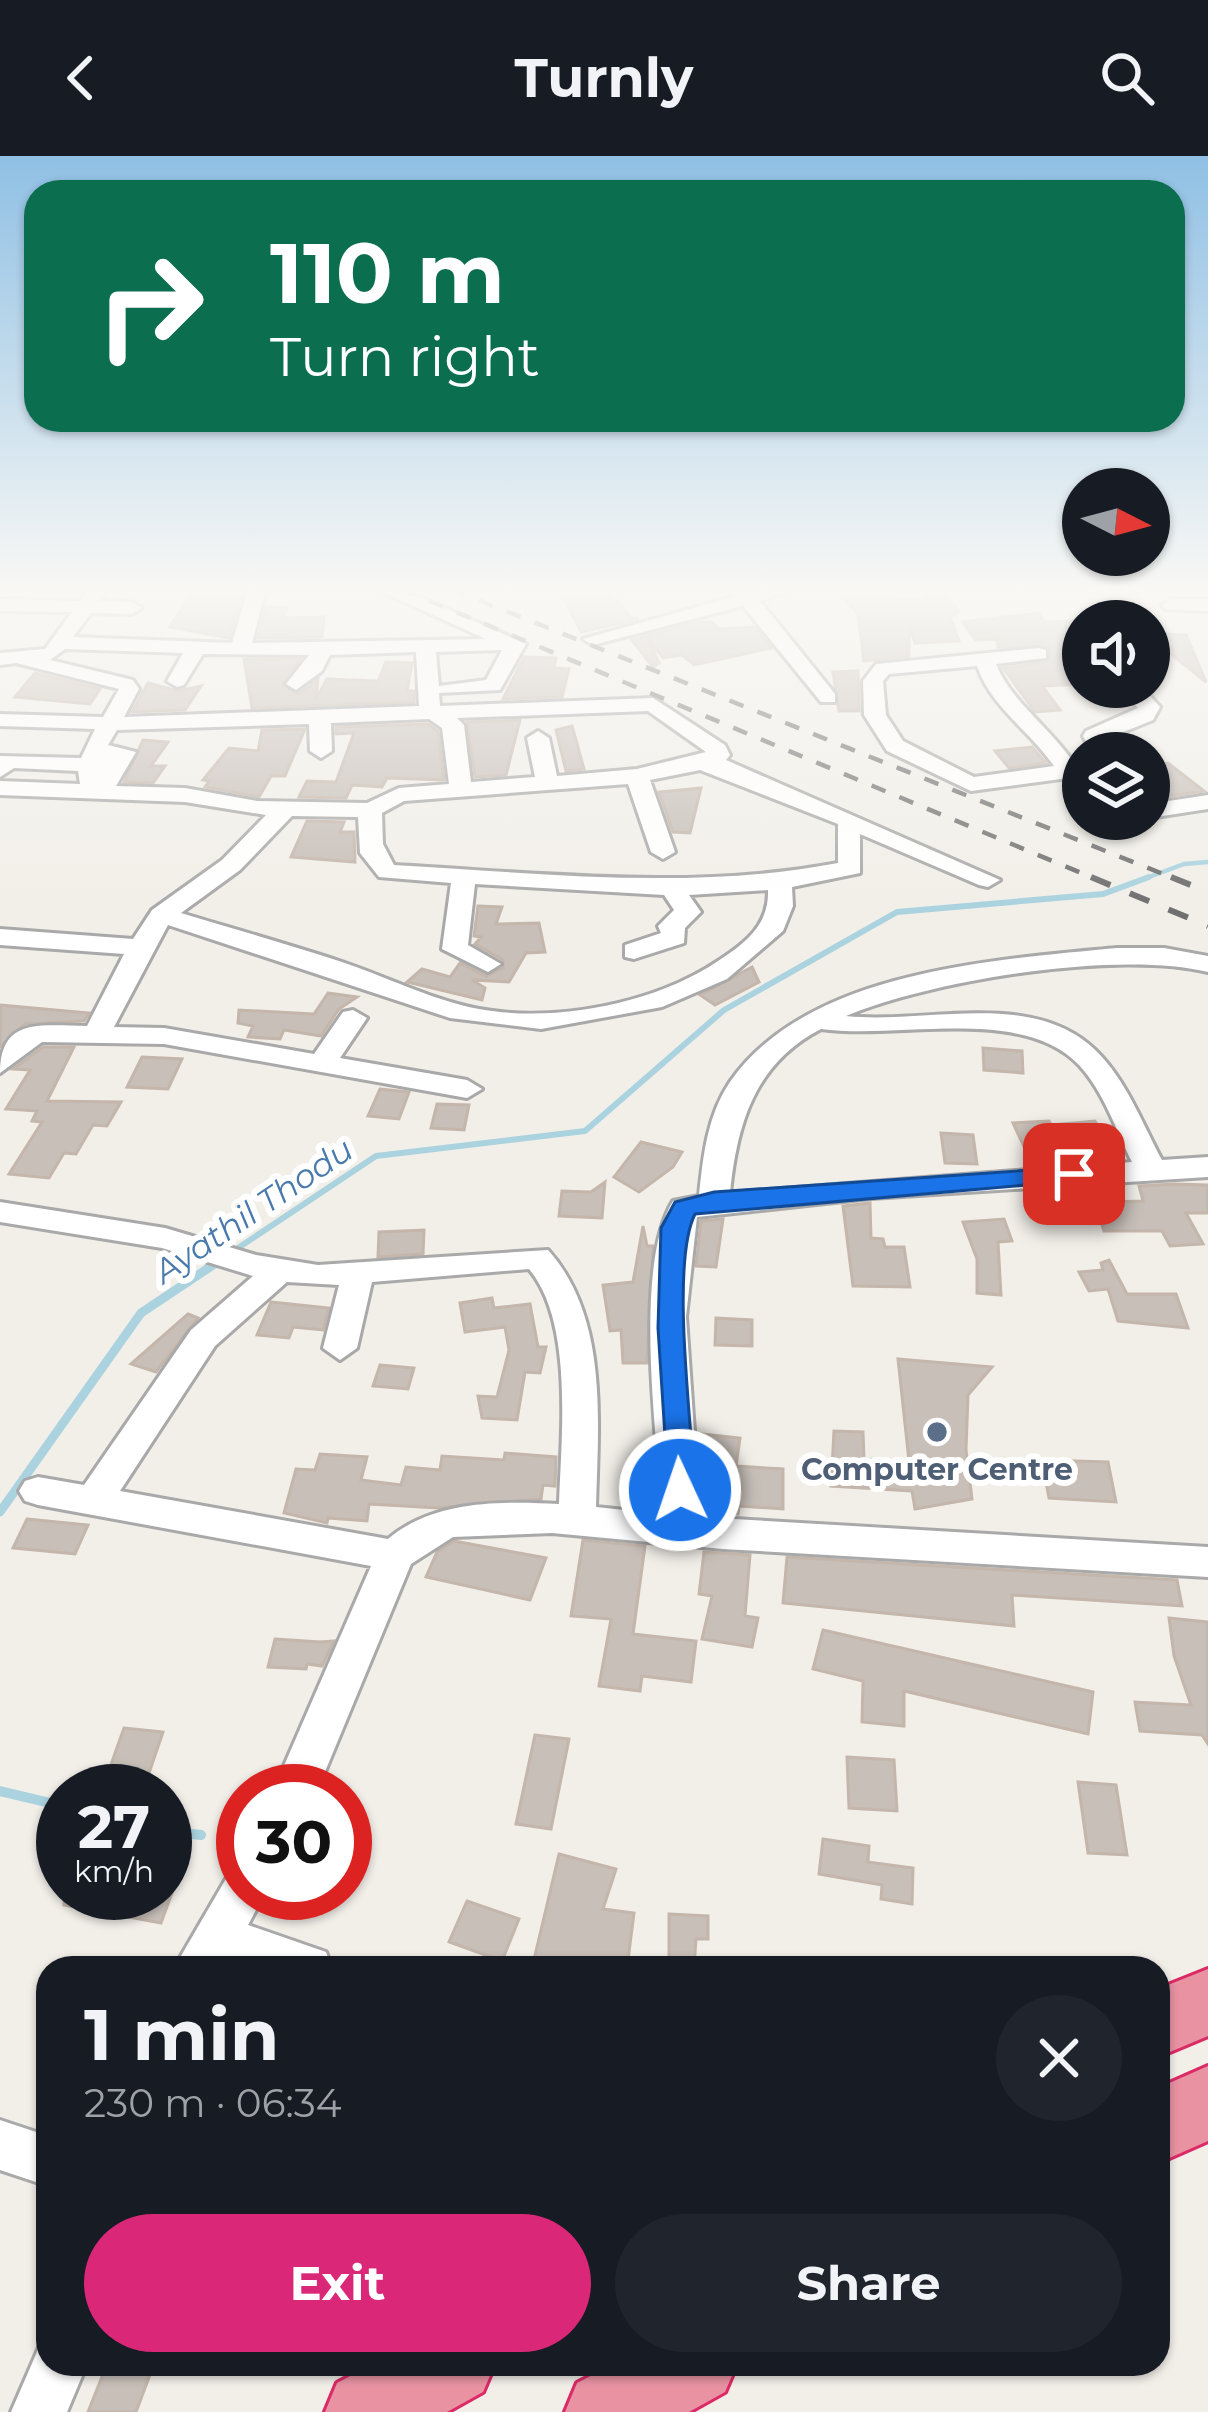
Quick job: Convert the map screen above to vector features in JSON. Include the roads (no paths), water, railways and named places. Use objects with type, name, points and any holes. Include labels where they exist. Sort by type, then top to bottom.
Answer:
[{"type":"highway","points":[[1170,2019],[1208,2002]]},
{"type":"highway","points":[[1170,2122],[1208,2102]]},
{"type":"highway","points":[[366,2412],[433,2376]]},
{"type":"highway","points":[[606,2412],[674,2376]]},
{"type":"street","points":[[100,792],[88,779],[93,758],[126,694]]},
{"type":"street","points":[[429,694],[453,725],[461,790]]},
{"type":"street","points":[[0,721],[111,724],[320,714],[455,694]]},
{"type":"street","points":[[824,694],[827,698]]},
{"type":"street","points":[[875,694],[874,715],[895,746],[981,786],[1062,771]]},
{"type":"street","points":[[999,694],[1062,755]]},
{"type":"street","points":[[0,788],[184,795],[203,802],[286,809],[371,810],[399,795],[548,782],[602,788],[719,755],[653,704],[429,700]]},
{"type":"street","points":[[1104,732],[1145,715],[1148,708]]},
{"type":"street","points":[[320,714],[321,752]]},
{"type":"street","points":[[538,738],[548,782]]},
{"type":"street","points":[[0,770],[8,761],[125,752],[100,792]]},
{"type":"street","points":[[700,764],[736,770],[988,880]]},
{"type":"street","points":[[637,776],[663,852]]},
{"type":"street","points":[[1170,808],[1208,802]]},
{"type":"street","points":[[96,1036],[160,915],[231,865],[286,809]]},
{"type":"street","points":[[371,810],[368,831],[379,867],[672,888],[779,882],[851,868],[847,840],[851,820]]},
{"type":"street","points":[[432,907],[457,876]]},
{"type":"street","points":[[457,876],[455,949],[488,964]]},
{"type":"street","points":[[160,915],[477,1016],[532,1020],[608,1011],[730,967],[769,936],[779,919],[784,903],[779,882]]},
{"type":"street","points":[[634,951],[675,937],[671,926],[688,912],[672,888]]},
{"type":"street","points":[[0,937],[141,947]]},
{"type":"street","points":[[714,1201],[712,1152],[739,1090],[777,1046],[814,1020],[870,992],[943,978],[1130,957],[1171,956],[1208,964]]},
{"type":"street","points":[[322,1063],[353,1018]]},
{"type":"street","points":[[814,1020],[869,1027],[974,1022],[1048,1034],[1080,1051],[1097,1073],[1151,1170]]},
{"type":"street","points":[[6,1049],[38,1034],[164,1036],[466,1090]]},
{"type":"street","points":[[682,1530],[672,1328],[674,1228],[685,1208],[714,1201],[1208,1167]]},
{"type":"street","points":[[0,1212],[166,1238],[267,1268],[357,1276],[520,1256],[548,1266],[564,1304],[579,1400],[578,1520]]},
{"type":"street","points":[[94,1500],[203,1338],[267,1268]]},
{"type":"street","points":[[340,1348],[357,1276]]},
{"type":"street","points":[[38,1491],[395,1555]]},
{"type":"street","points":[[307,1764],[395,1555],[412,1536],[440,1526],[496,1518],[578,1520],[1208,1562]]},
{"type":"street","points":[[208,1952],[227,1920]]},
{"type":"street","points":[[0,2145],[36,2157]]},
{"type":"street","points":[[39,2412],[54,2376]]},
{"type":"waterway","name":"Ayathil Thodu","points":[[1141,880],[1184,864],[1208,862]]},
{"type":"waterway","name":"Ayathil Thodu","points":[[220,1260],[376,1156],[585,1131],[724,1010],[897,912],[1103,894],[1149,877]]},
{"type":"waterway","name":"Ayathil Thodu","points":[[0,1512],[141,1313],[225,1257]]},
{"type":"waterway","points":[[0,1791],[36,1800]]},
{"type":"waterway","points":[[192,1834],[201,1835]]},
{"type":"railway","points":[[653,694],[1098,880]]},
{"type":"railway","points":[[714,694],[1178,880]]},
{"type":"railway","points":[[1091,877],[1208,926]]},
{"type":"railway","points":[[1171,877],[1208,892]]},
{"type":"place","name":"Computer Centre","points":[[937,1432]]}]
